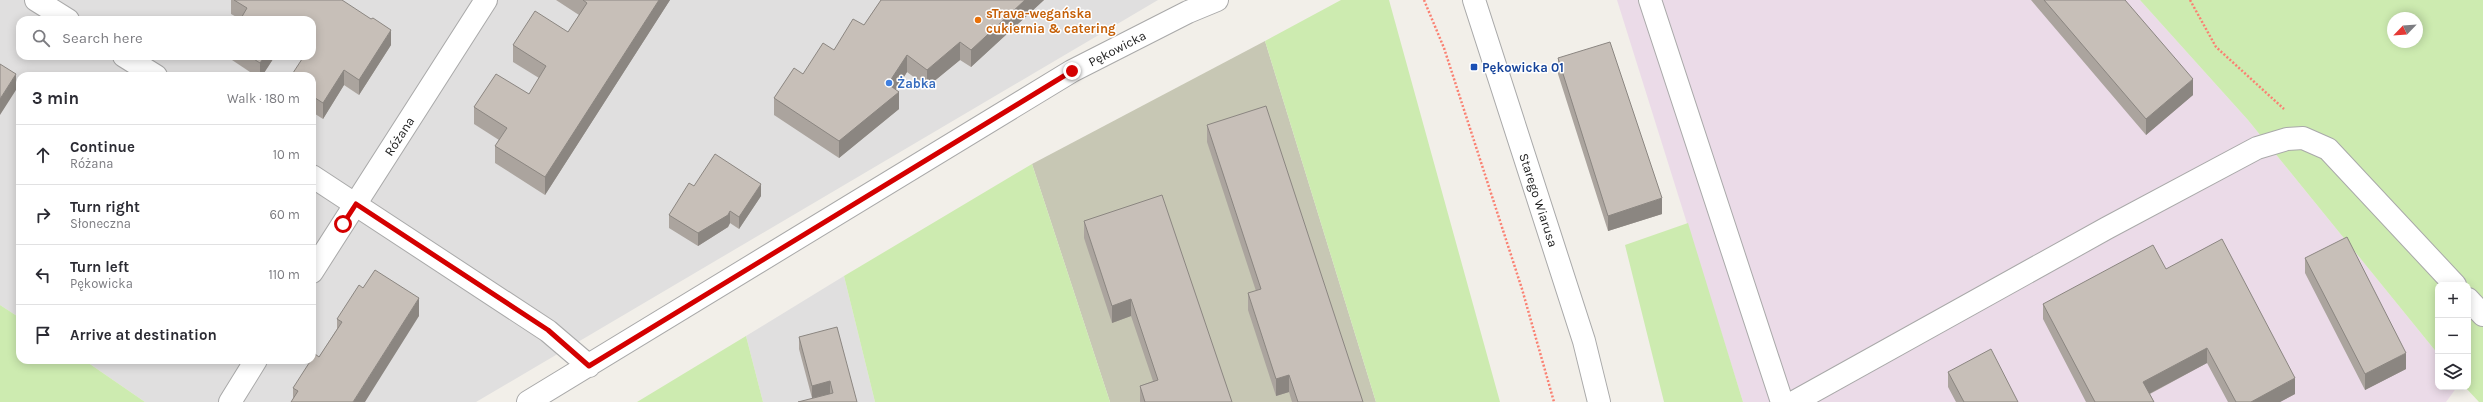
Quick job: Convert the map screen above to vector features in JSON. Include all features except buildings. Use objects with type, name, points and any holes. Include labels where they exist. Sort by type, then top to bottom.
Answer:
[{"type":"street","points":[[36,0],[62,16]]},
{"type":"street","name":"Różana","points":[[316,266],[486,0]]},
{"type":"street","name":"Pękowicka","points":[[528,402],[1072,71],[1186,6],[1217,0]]},
{"type":"street","name":"Starego Wiarusa","points":[[1474,0],[1584,341],[1599,402]]},
{"type":"street","points":[[1650,0],[1782,402]]},
{"type":"street","points":[[130,60],[150,72]]},
{"type":"street","points":[[1794,402],[2257,148],[2287,139],[2303,138],[2328,149],[2452,282]]},
{"type":"street","points":[[316,179],[548,330],[589,366]]},
{"type":"street","points":[[2471,302],[2483,316]]},
{"type":"street","points":[[230,402],[254,364]]},
{"type":"path","points":[[1424,0],[1444,48],[1520,282],[1554,402]]},
{"type":"path","points":[[2190,0],[2216,46],[2289,113]]},
{"type":"shaded area","points":[[0,0],[1158,0],[476,402],[145,402],[90,364],[316,364],[316,72],[16,72],[16,315],[0,305]]},
{"type":"shaded area","points":[[1617,0],[2140,0],[2248,120],[2435,350],[2435,390],[2455,390],[2446,402],[1743,402]]},
{"type":"shaded area","points":[[1265,41],[1376,402],[1110,402],[1032,164]]},
{"type":"shaded area","points":[[844,276],[875,402],[763,402],[746,336]]},
{"type":"green space","points":[[1341,0],[1389,0],[1500,402],[1376,402],[1265,41]]},
{"type":"green space","points":[[2140,0],[2483,0],[2483,402],[2479,402],[2468,390],[2471,390],[2471,282],[2435,282],[2435,350],[2248,120]]},
{"type":"green space","points":[[1032,164],[1110,402],[875,402],[844,276]]},
{"type":"green space","points":[[1688,223],[1743,402],[1664,402],[1625,245]]},
{"type":"green space","points":[[0,305],[16,315],[16,364],[90,364],[145,402],[0,402]]},
{"type":"green space","points":[[746,336],[763,402],[637,402]]},
{"type":"place","name":"sTrava-wegańska cukiernia & catering","points":[[978,20]]},
{"type":"place","name":"Pękowicka 01","points":[[1474,67]]},
{"type":"place","name":"Żabka","points":[[889,83]]},
{"type":"route","points":[[343,224],[356,204],[548,330],[566,344],[589,366],[968,133],[1072,71]]}]
